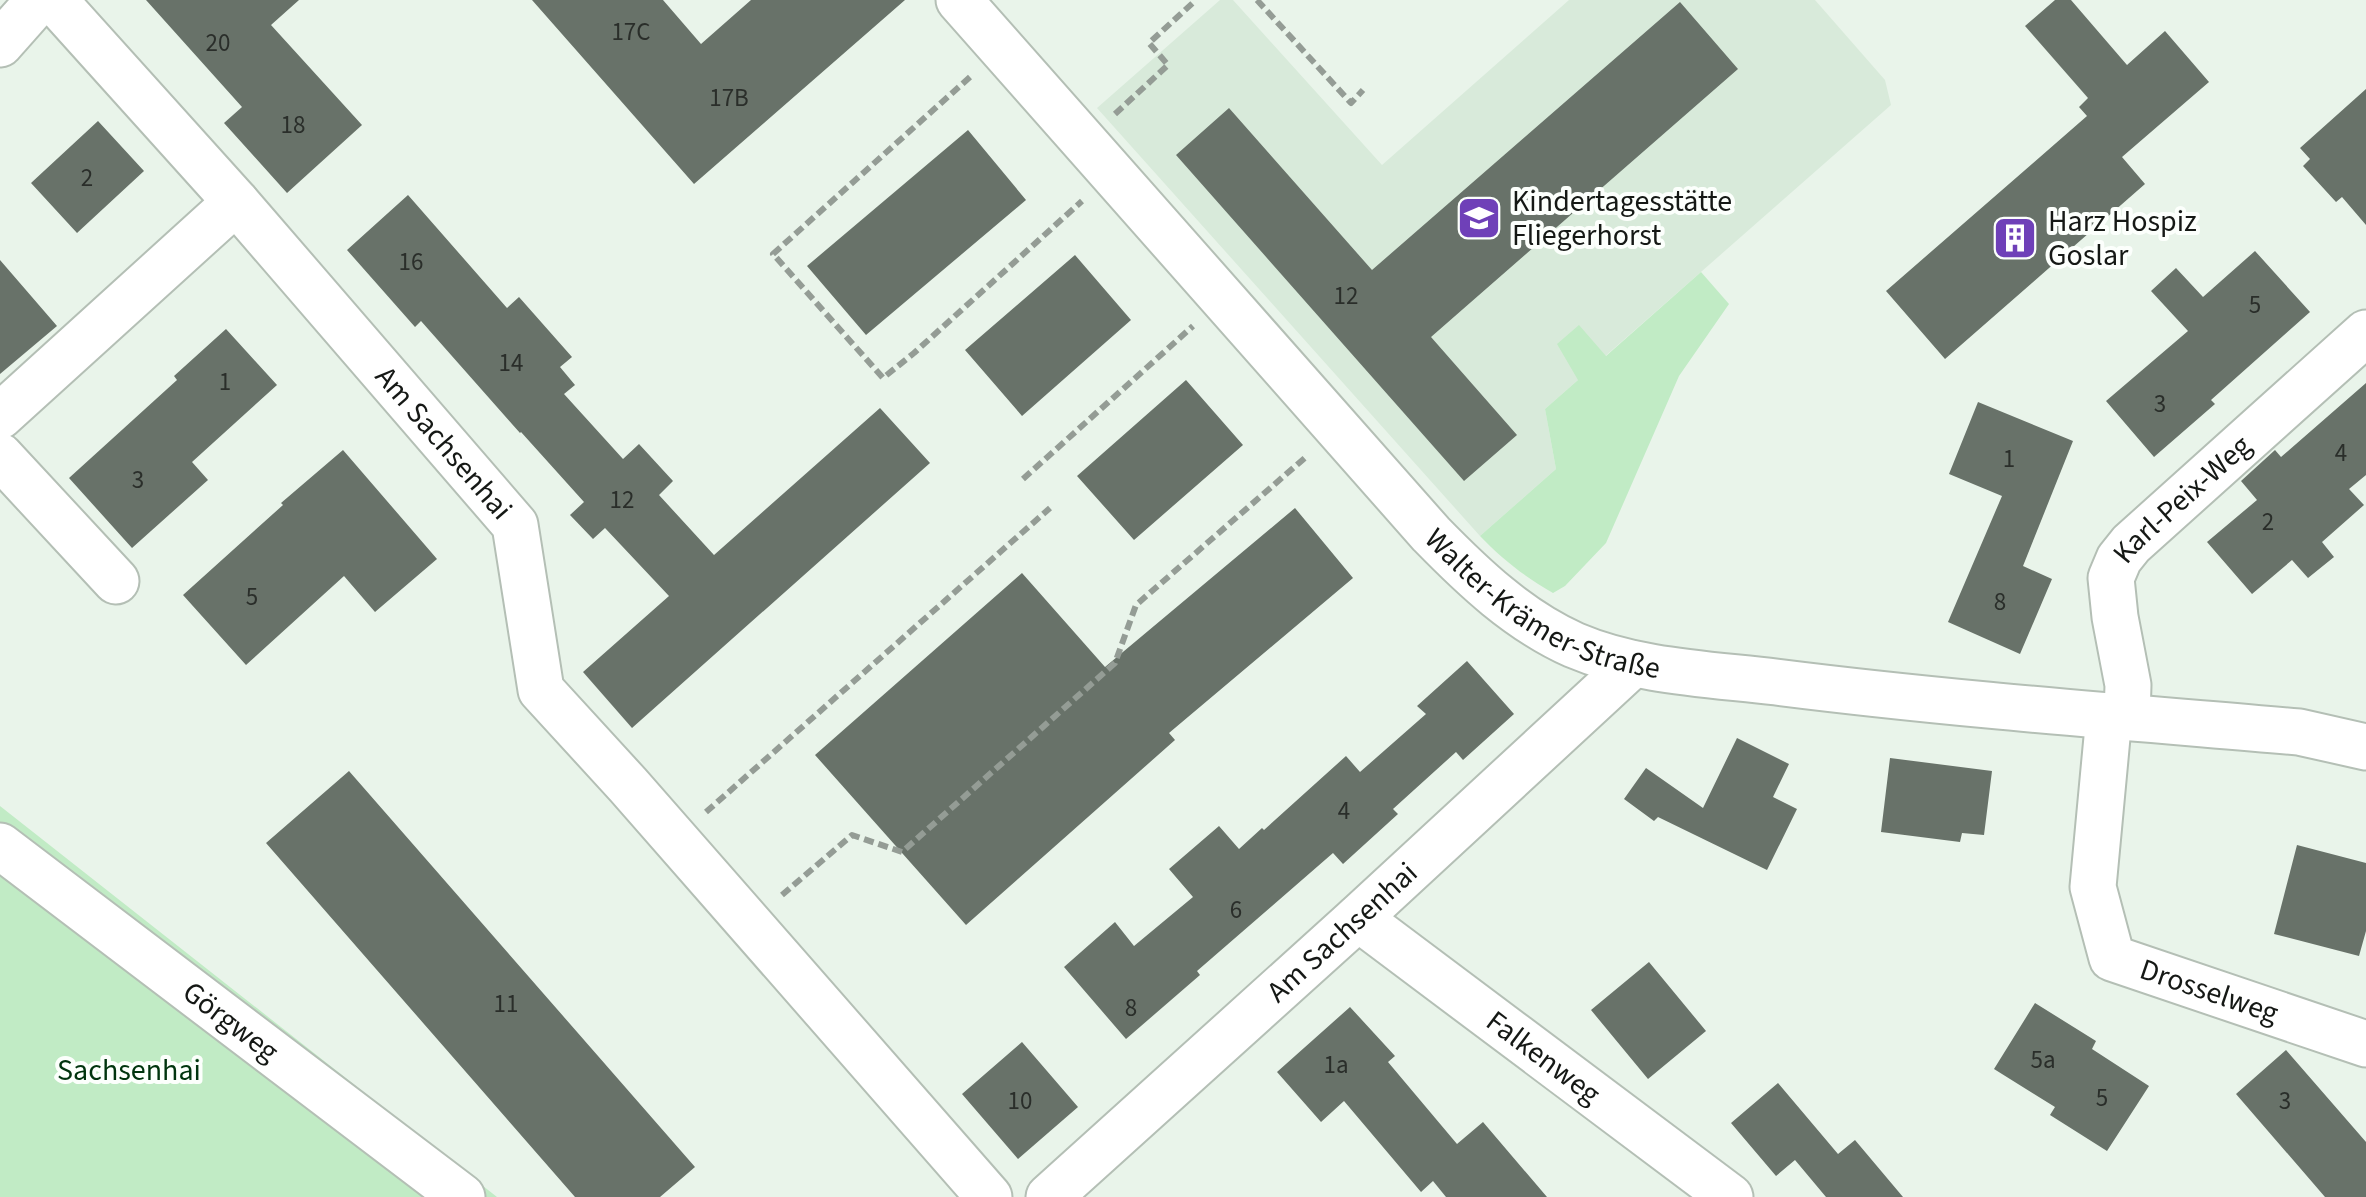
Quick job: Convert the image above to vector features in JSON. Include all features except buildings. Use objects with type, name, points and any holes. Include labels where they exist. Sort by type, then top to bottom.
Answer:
[{"type":"street","points":[[0,44],[39,0]]},
{"type":"street","name":"Am Sachsenhai","points":[[54,0],[236,202],[515,525],[541,690],[989,1197]]},
{"type":"street","name":"Walter-Krämer-Straße","points":[[960,0],[1472,576],[1521,615],[1574,645],[1632,664],[1820,688],[2299,732],[2366,747]]},
{"type":"street","points":[[0,416],[236,202]]},
{"type":"street","name":"Karl-Peix-Weg","points":[[2118,716],[2128,685],[2111,594],[2111,578],[2119,559],[2366,333]]},
{"type":"street","points":[[0,456],[116,581]]},
{"type":"street","name":"Am Sachsenhai","points":[[1049,1197],[1632,664]]},
{"type":"street","name":"Drosselweg","points":[[2118,716],[2092,887],[2112,958],[2366,1044]]},
{"type":"street","name":"Görgweg","points":[[0,846],[462,1197]]},
{"type":"street","name":"Falkenweg","points":[[1358,918],[1730,1197]]},
{"type":"path","points":[[1002,48],[773,254],[883,378],[914,353],[1098,157],[1168,65],[1149,43],[1196,0]]},
{"type":"path","points":[[1257,0],[1350,103],[1363,90]]},
{"type":"path","points":[[1023,479],[1224,300]]},
{"type":"path","points":[[749,923],[852,835],[902,852],[1115,663],[1136,605],[1338,428]]},
{"type":"path","points":[[675,839],[1050,508]]},
{"type":"shaded area","name":"Kindertagesstätte Fliegerhorst","points":[[1220,0],[1233,0],[1382,165],[1569,0],[1815,0],[1885,80],[1891,105],[1545,409],[1556,469],[1480,536],[1097,108]]},
{"type":"green space","points":[[1701,272],[1729,304],[1679,376],[1606,543],[1565,586],[1553,593],[1514,567],[1480,536],[1556,469],[1545,409],[1578,380],[1557,344],[1579,325],[1606,356]]},
{"type":"green space","name":"Sachsenhai","points":[[0,806],[497,1197],[0,1197]]},
{"type":"place","name":"Kindertagesstätte Fliegerhorst","points":[[1479,218]]},
{"type":"place","name":"Harz Hospiz Goslar","points":[[2015,238]]}]
